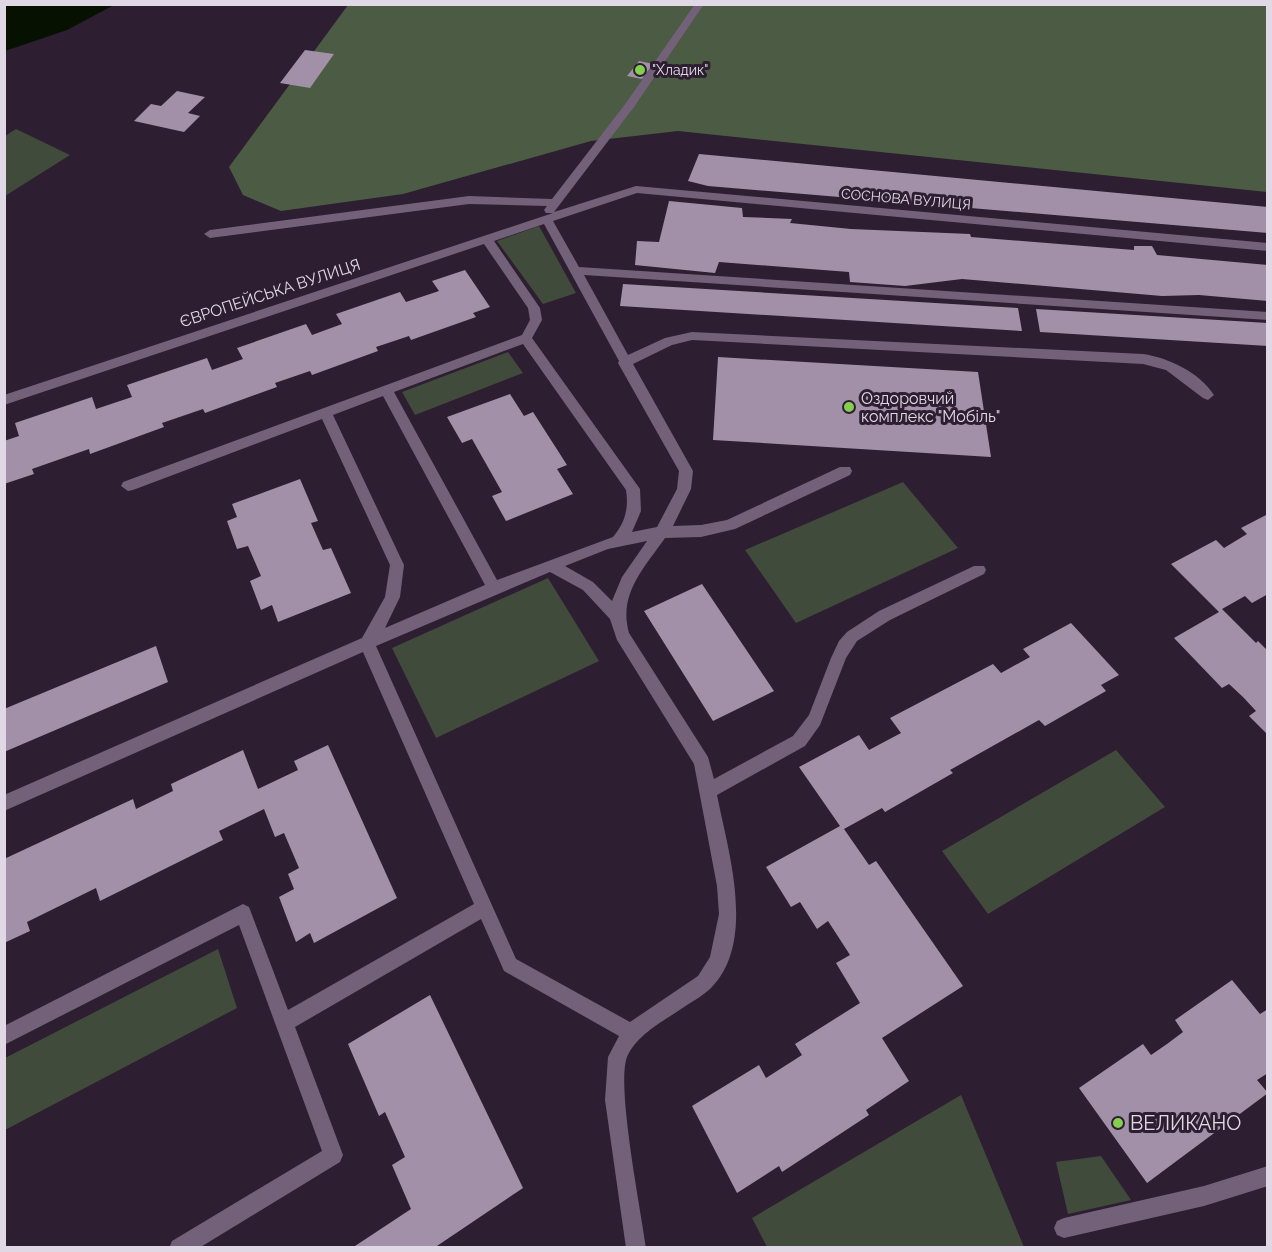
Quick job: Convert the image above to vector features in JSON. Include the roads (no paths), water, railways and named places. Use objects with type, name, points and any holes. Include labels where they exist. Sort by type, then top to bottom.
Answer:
[{"type":"street","points":[[617,616],[622,597],[683,496],[686,471],[624,363],[577,271],[546,218],[553,203],[643,88],[700,4]]},
{"type":"street","name":"СОСНОВА ВУЛИЦЯ","points":[[546,218],[636,189],[1268,247]]},
{"type":"street","points":[[210,234],[470,200],[553,203]]},
{"type":"street","name":"ЄВРОПЕЙСЬКА ВУЛИЦЯ","points":[[4,400],[546,218]]},
{"type":"street","points":[[128,486],[386,388],[526,338],[536,320],[534,308],[486,238]]},
{"type":"street","points":[[577,271],[1268,316]]},
{"type":"street","points":[[624,363],[669,341],[692,336],[1151,359],[1173,366],[1208,395]]},
{"type":"street","points":[[526,338],[633,489],[635,505],[632,521],[618,541]]},
{"type":"street","points":[[386,388],[494,588]]},
{"type":"street","points":[[325,412],[397,565],[397,579],[390,606],[367,643]]},
{"type":"street","points":[[4,803],[494,588],[618,541],[660,532],[701,531],[730,525],[845,471]]},
{"type":"street","points":[[550,566],[588,586],[617,616],[622,635],[702,762],[726,886],[729,914],[718,962],[704,982],[631,1033],[617,1057],[615,1100],[636,1248]]},
{"type":"street","points":[[708,791],[799,741],[808,732],[816,718],[834,668],[851,636],[979,570]]},
{"type":"street","points":[[367,643],[510,966],[631,1033]]},
{"type":"street","points":[[284,1023],[483,908]]},
{"type":"street","points":[[4,1036],[243,913],[333,1155],[179,1248]]},
{"type":"street","points":[[1064,1228],[1204,1196],[1268,1176]]},
{"type":"place","name":"\"Хладик\"","points":[[640,70]]},
{"type":"place","name":"Оздоровчий комплекс \"Мобіль\"","points":[[849,407]]},
{"type":"place","name":"ВЕЛИКАНО","points":[[1118,1123]]}]
